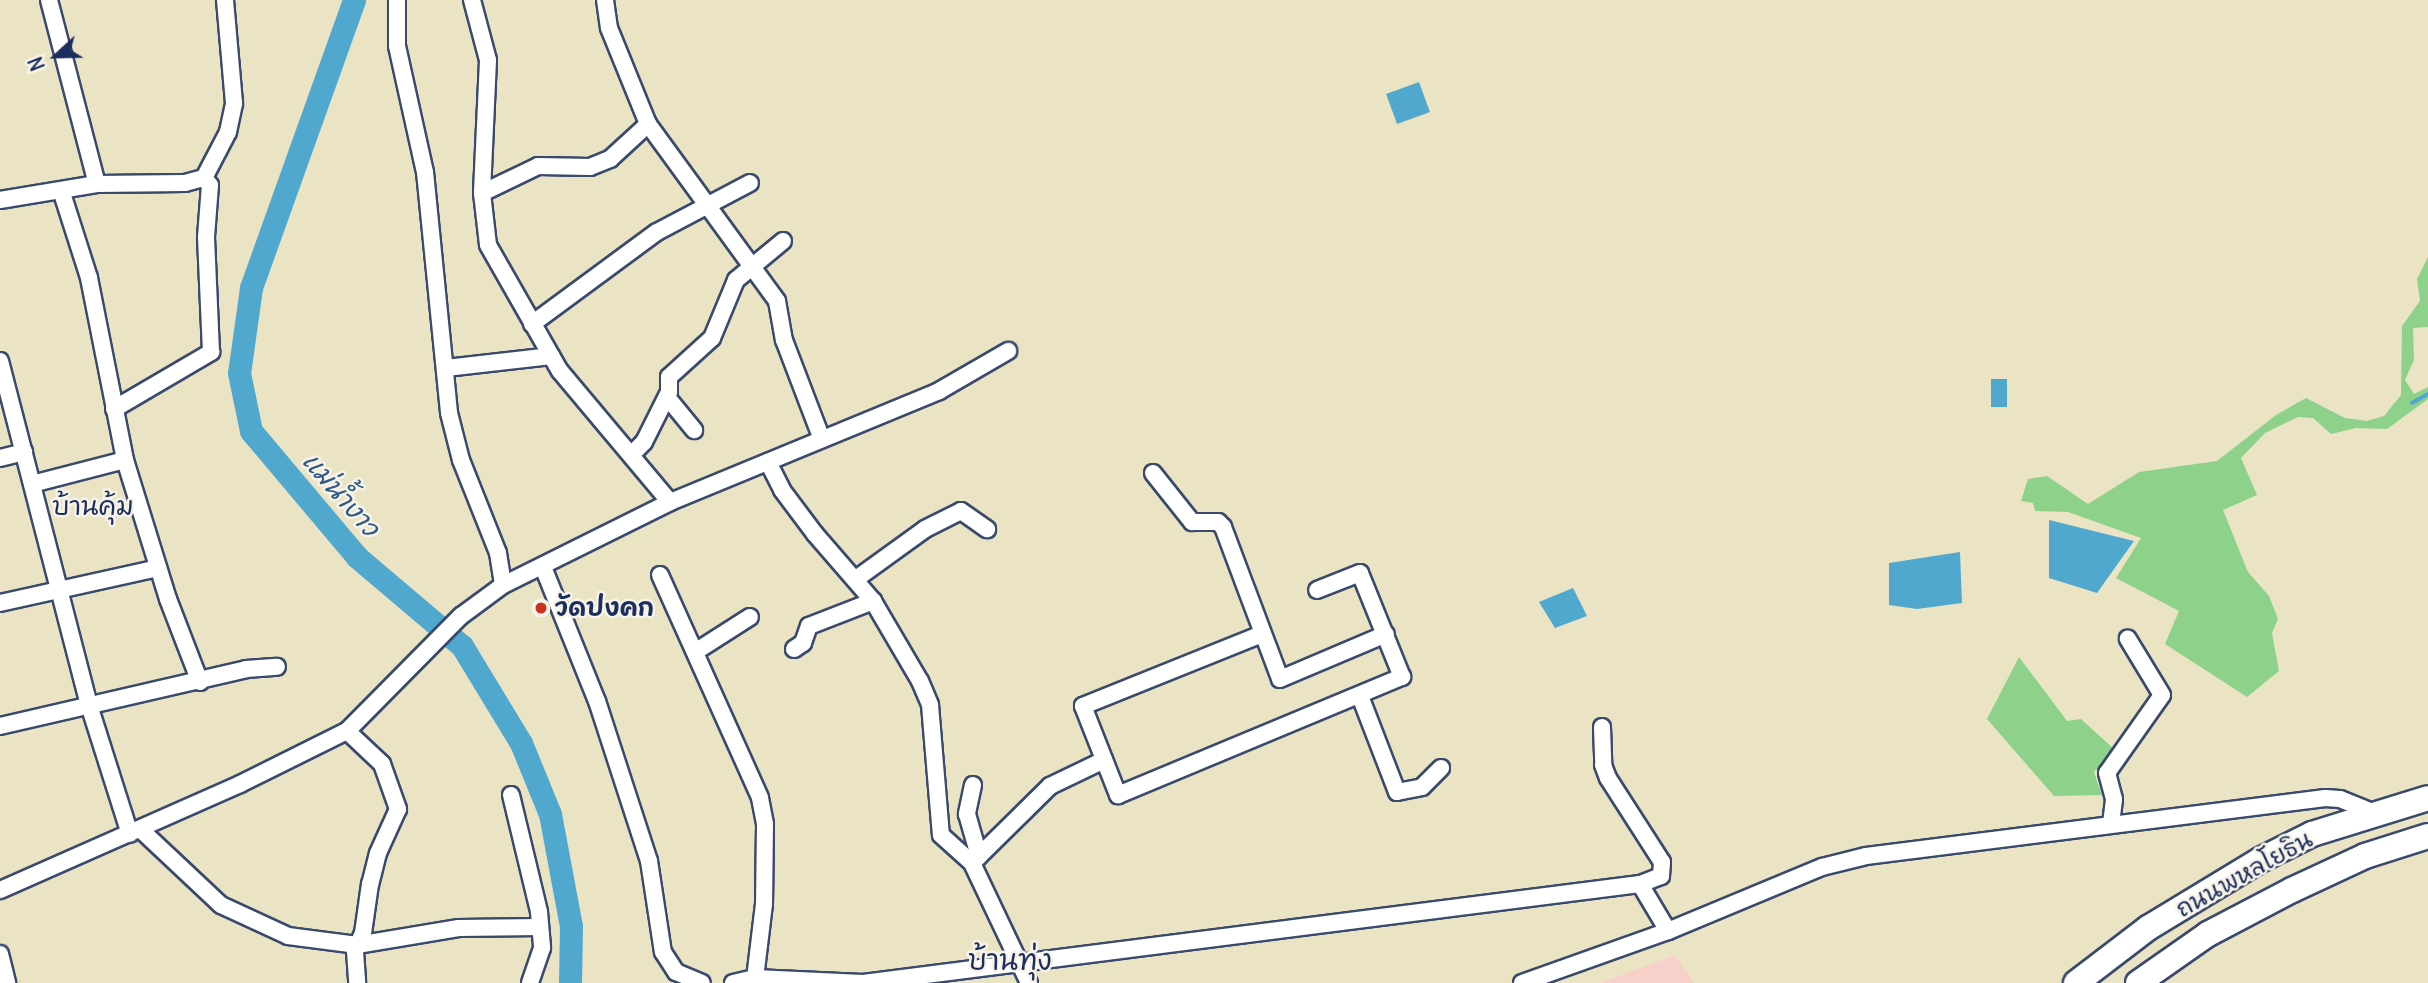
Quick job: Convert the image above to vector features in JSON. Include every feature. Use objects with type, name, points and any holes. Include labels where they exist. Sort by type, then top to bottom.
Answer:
[{"type":"highway","name":"ถนนพหลโยธิน","points":[[2076,983],[2197,896],[2312,835],[2428,797]]},
{"type":"highway","name":"ถนนพหลโยธิน","points":[[2138,983],[2208,934],[2291,890],[2365,856],[2428,836]]},
{"type":"street","points":[[50,0],[97,184]]},
{"type":"street","points":[[0,201],[97,184],[185,183],[204,177],[228,132],[234,103],[225,0]]},
{"type":"street","points":[[397,0],[397,46],[425,173],[426,210],[455,438],[498,553],[503,585]]},
{"type":"street","points":[[472,0],[488,60],[482,193],[488,245],[551,356],[670,502]]},
{"type":"street","points":[[605,0],[610,28],[648,124],[710,204],[749,265],[778,301],[785,340],[821,437]]},
{"type":"street","points":[[482,193],[538,166],[590,167],[610,159],[648,124]]},
{"type":"street","points":[[114,409],[211,352],[206,249],[210,185],[204,177]]},
{"type":"street","points":[[532,324],[657,232],[750,183]]},
{"type":"street","points":[[61,190],[89,278],[125,460],[158,568],[200,682]]},
{"type":"street","points":[[632,454],[644,442],[667,397],[669,377],[712,338],[727,298],[749,265],[783,241]]},
{"type":"street","points":[[0,890],[135,831],[346,731],[461,616],[503,585],[670,502],[821,437],[939,391],[1008,351]]},
{"type":"street","points":[[446,368],[551,356]]},
{"type":"street","points":[[0,361],[89,705],[135,831],[221,905],[288,936],[358,946],[459,928],[540,927]]},
{"type":"street","points":[[667,397],[694,430]]},
{"type":"street","points":[[0,458],[24,452]]},
{"type":"street","points":[[32,484],[125,460]]},
{"type":"street","points":[[768,462],[807,523],[873,601],[930,705],[941,835],[976,860]]},
{"type":"street","points":[[1153,473],[1192,522],[1218,522],[1223,527],[1280,679],[1386,634]]},
{"type":"street","points":[[856,579],[925,529],[961,511],[987,529]]},
{"type":"street","points":[[543,567],[597,701],[649,861],[663,952],[675,977],[702,983]]},
{"type":"street","points":[[0,603],[158,568]]},
{"type":"street","points":[[1262,635],[1083,706],[1118,795],[1402,677],[1360,573],[1317,590]]},
{"type":"street","points":[[660,575],[762,808],[764,904],[755,978]]},
{"type":"street","points":[[794,649],[803,643],[809,626],[873,601]]},
{"type":"street","points":[[695,652],[750,617]]},
{"type":"street","points":[[2110,824],[2114,799],[2107,773],[2162,695],[2128,639]]},
{"type":"street","points":[[0,726],[200,682],[246,669],[277,667]]},
{"type":"street","points":[[1360,696],[1397,792],[1422,787],[1441,768]]},
{"type":"street","points":[[733,983],[755,978],[863,983],[1640,884],[1661,876],[1662,862],[1608,778],[1602,727]]},
{"type":"street","points":[[346,731],[382,764],[398,809],[377,853],[358,946],[356,983]]},
{"type":"street","points":[[976,860],[1050,786],[1104,760]]},
{"type":"street","points":[[973,785],[968,814],[976,860],[1029,983]]},
{"type":"street","points":[[511,795],[540,927],[542,948],[530,983]]},
{"type":"street","points":[[1522,983],[1668,931],[1774,886],[1855,859],[2325,798],[2340,799],[2374,813]]},
{"type":"street","points":[[1640,884],[1668,931]]},
{"type":"street","points":[[0,954],[7,983]]},
{"type":"shaded area","points":[[1675,955],[1694,983],[1600,983]]},
{"type":"green space","points":[[2428,257],[2428,327],[2413,328],[2414,360],[2405,380],[2414,394],[2428,387],[2428,399],[2387,429],[2356,428],[2331,434],[2313,418],[2298,417],[2265,433],[2241,458],[2257,495],[2223,510],[2248,572],[2269,596],[2278,619],[2272,633],[2279,671],[2247,697],[2165,644],[2179,611],[2116,578],[2141,538],[2068,512],[2035,511],[2033,503],[2021,501],[2028,479],[2047,476],[2088,504],[2139,472],[2217,461],[2276,415],[2306,398],[2345,418],[2367,421],[2384,416],[2401,395],[2402,326],[2420,301],[2417,279]]},
{"type":"green space","points":[[2019,657],[2067,721],[2081,719],[2115,750],[2094,772],[2102,795],[2054,796],[1987,719]]},
{"type":"water","points":[[1419,82],[1430,112],[1397,124],[1386,94]]},
{"type":"water","points":[[1991,379],[2007,379],[2007,407],[1991,407]]},
{"type":"water","points":[[2049,520],[2134,541],[2097,593],[2049,578]]},
{"type":"water","points":[[1960,552],[1962,603],[1917,609],[1889,605],[1889,563]]},
{"type":"water","points":[[1573,588],[1587,616],[1555,628],[1539,602]]},
{"type":"waterway","name":"แม่น้ำงาว","points":[[354,0],[251,288],[239,373],[251,431],[357,557],[462,646],[521,743],[550,814],[571,926],[570,983]]},
{"type":"waterway","points":[[2412,403],[2428,394]]},
{"type":"place","name":"วัดปงคก","points":[[541,608]]},
{"type":"district","name":"บ้านคุ้ม","points":[[93,506]]},
{"type":"district","name":"บ้านทุ่ง","points":[[1010,960]]}]
